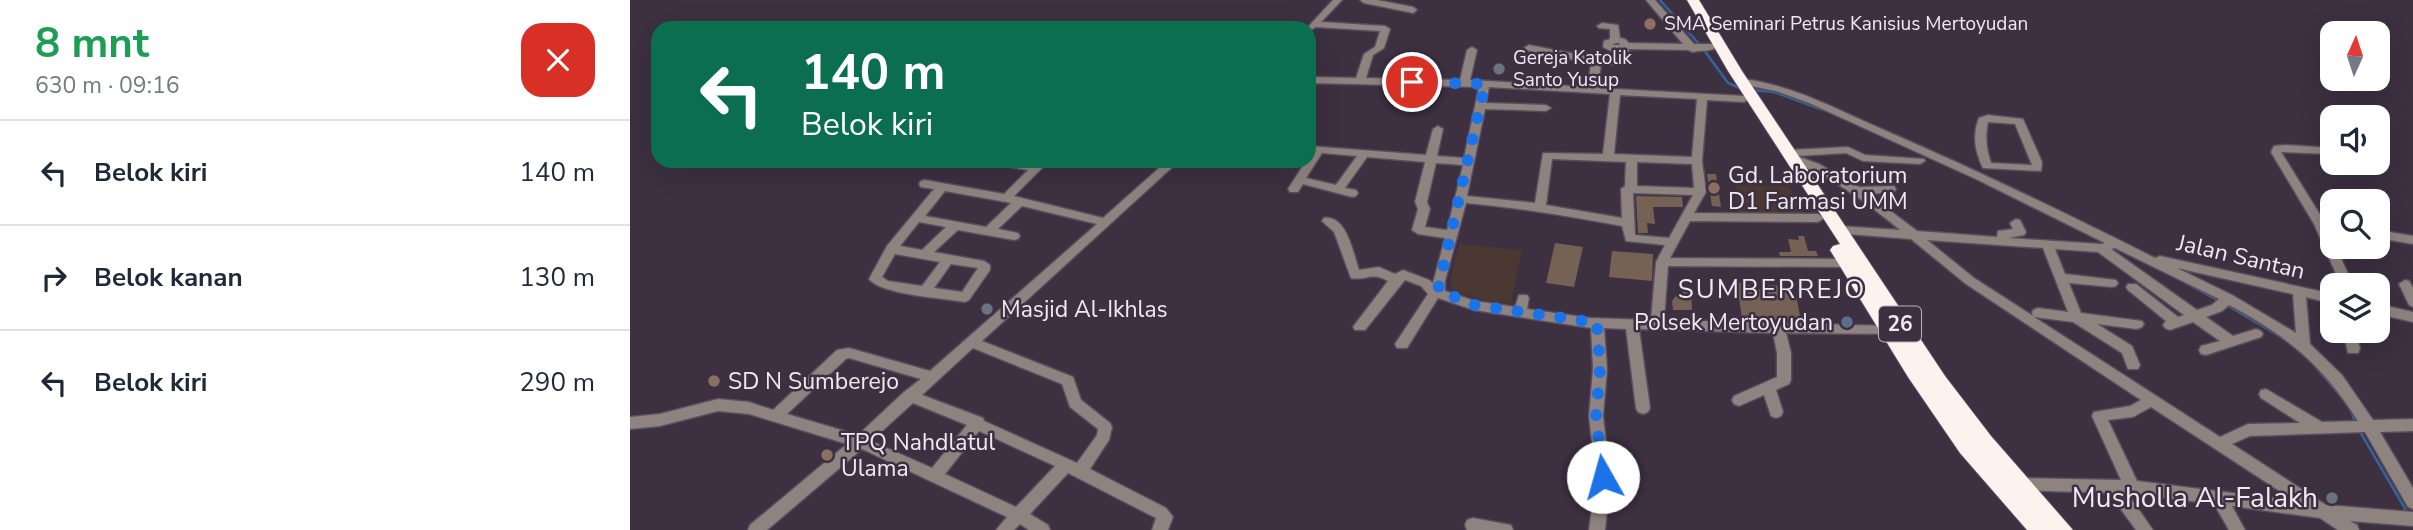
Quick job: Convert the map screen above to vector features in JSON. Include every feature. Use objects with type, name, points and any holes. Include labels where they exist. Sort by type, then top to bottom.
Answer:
[{"type":"highway","name":"26","points":[[1685,0],[1705,44],[1745,92],[1791,155],[1839,230],[1890,331],[1967,447],[2041,530]]},
{"type":"highway","name":"26","points":[[1693,0],[1705,44]]},
{"type":"highway","name":"26","points":[[1745,92],[1846,263],[1962,414],[2062,530]]},
{"type":"street","points":[[1316,22],[1338,0]]},
{"type":"street","points":[[1364,0],[1404,4],[1413,10]]},
{"type":"street","points":[[1650,0],[1705,44]]},
{"type":"street","points":[[1316,26],[1385,29],[1379,48],[1369,54],[1360,80]]},
{"type":"street","points":[[1602,26],[1615,27],[1615,40],[1608,42],[1608,47],[1705,44]]},
{"type":"street","points":[[1529,48],[1620,63],[1625,47]]},
{"type":"street","points":[[1464,83],[1472,50]]},
{"type":"street","points":[[1592,90],[1595,61]]},
{"type":"street","points":[[1316,80],[1464,83],[1702,97],[1745,92],[1767,86],[1824,106],[1976,173],[2110,246],[2231,342]]},
{"type":"street","points":[[1402,344],[1436,292],[1461,200],[1485,84]]},
{"type":"street","points":[[1608,157],[1615,92]]},
{"type":"street","points":[[1657,324],[1662,262],[1700,192],[1697,161],[1702,97]]},
{"type":"street","points":[[1480,106],[1546,108]]},
{"type":"street","points":[[1976,173],[1987,166],[2038,167],[2019,121],[1998,118],[1983,120],[1981,150],[1987,166]]},
{"type":"street","points":[[1438,129],[1421,202],[1423,209],[1418,230],[1450,234]]},
{"type":"street","points":[[1316,150],[1432,157],[1469,162]]},
{"type":"street","points":[[1791,155],[1848,150],[1863,158],[1920,160]]},
{"type":"street","points":[[2320,151],[2277,150],[2320,216]]},
{"type":"street","points":[[1338,190],[1364,154]]},
{"type":"street","points":[[1540,209],[1547,155],[1697,161]]},
{"type":"street","points":[[1791,155],[1819,167],[1916,236],[1936,256],[1970,281],[2351,530]]},
{"type":"street","points":[[1631,189],[1632,157]]},
{"type":"street","points":[[1006,198],[1036,168]]},
{"type":"street","points":[[760,529],[1166,168]]},
{"type":"street","points":[[1305,168],[1297,184],[1352,193]]},
{"type":"street","points":[[925,184],[1006,198],[1105,222]]},
{"type":"street","points":[[891,249],[985,267],[965,297],[876,282],[891,249],[942,187]]},
{"type":"street","points":[[1671,242],[1630,238],[1627,189],[1700,192]]},
{"type":"street","points":[[1854,191],[1890,189]]},
{"type":"street","points":[[1461,200],[1628,223]]},
{"type":"street","points":[[989,231],[1020,201]]},
{"type":"street","points":[[1685,217],[1818,218]]},
{"type":"street","points":[[916,218],[1014,236]]},
{"type":"street","points":[[1328,221],[1339,230],[1355,275],[1379,271],[1396,280]]},
{"type":"street","points":[[2003,242],[2002,234],[2020,232],[2016,223]]},
{"type":"street","points":[[924,255],[955,226]]},
{"type":"street","points":[[1839,230],[2003,242],[2110,246],[2140,255],[2305,346],[2327,370],[2360,425],[2413,502]]},
{"type":"street","points":[[2390,236],[2413,240]]},
{"type":"street","points":[[2047,244],[2077,318],[2127,350]]},
{"type":"street","name":"Jalan Santan","points":[[2140,255],[2320,296]]},
{"type":"street","points":[[925,292],[948,259]]},
{"type":"street","points":[[1662,262],[1846,263]]},
{"type":"street","points":[[1360,327],[1401,274],[1430,285],[1436,292],[1474,305],[1597,323],[1890,331]]},
{"type":"street","points":[[2062,278],[2112,283]]},
{"type":"street","points":[[2405,284],[2413,302]]},
{"type":"street","points":[[2133,287],[2173,323],[2223,303]]},
{"type":"street","points":[[2299,292],[2305,346]]},
{"type":"street","points":[[1520,312],[1523,298]]},
{"type":"street","points":[[2390,312],[2413,317]]},
{"type":"street","points":[[2038,313],[2137,324]]},
{"type":"street","points":[[2114,322],[2133,365]]},
{"type":"street","points":[[1593,530],[1603,477],[1596,416],[1600,369],[1597,323]]},
{"type":"street","points":[[1632,324],[1643,408]]},
{"type":"street","points":[[1739,400],[1769,389],[1785,378],[1779,329]]},
{"type":"street","points":[[2206,349],[2256,334]]},
{"type":"street","points":[[971,342],[1068,381],[1075,402],[1105,427],[1104,436],[1074,467],[1017,514],[1004,530]]},
{"type":"street","points":[[2352,343],[2353,349]]},
{"type":"street","points":[[774,416],[842,354],[849,353],[933,377]]},
{"type":"street","points":[[1769,389],[1776,412]]},
{"type":"street","points":[[2266,394],[2320,428]]},
{"type":"street","points":[[909,396],[978,422],[1074,467],[1161,513],[1165,517],[1160,530]]},
{"type":"street","points":[[2132,487],[2099,416],[2133,411],[2153,399]]},
{"type":"street","points":[[630,423],[660,420],[718,405],[735,405],[860,442],[1017,514],[1042,530]]},
{"type":"street","points":[[933,476],[978,422]]},
{"type":"street","points":[[2218,444],[2248,430],[2413,425]]},
{"type":"street","points":[[2021,484],[2132,487],[2218,496],[2325,512],[2405,518]]},
{"type":"street","points":[[2113,486],[2145,530]]},
{"type":"street","points":[[2218,496],[2237,530]]},
{"type":"street","points":[[1473,525],[1510,526]]},
{"type":"shaded area","points":[[1735,185],[1788,186],[1806,216],[1739,215]]},
{"type":"shaded area","points":[[1459,244],[1522,250],[1511,304],[1475,298],[1453,290],[1450,282]]},
{"type":"building","name":"Gd. Laboratorium D1 Farmasi UMM","points":[[1707,174],[1716,174],[1721,207],[1712,206]]},
{"type":"building","points":[[1636,196],[1682,197],[1683,207],[1653,207],[1655,224],[1647,223],[1648,233],[1638,233]]},
{"type":"building","points":[[1798,236],[1804,236],[1808,251],[1816,251],[1818,256],[1780,256],[1779,252],[1791,252],[1788,239],[1799,240]]},
{"type":"building","points":[[1555,243],[1583,247],[1574,287],[1546,283]]},
{"type":"building","points":[[1612,251],[1653,254],[1652,281],[1609,277]]},
{"type":"building","points":[[1737,283],[1747,283],[1754,290],[1769,289],[1768,285],[1784,286],[1787,295],[1796,295],[1801,321],[1742,319]]},
{"type":"building","points":[[1683,290],[1691,291],[1692,310],[1673,310],[1672,301],[1676,296],[1683,297]]},
{"type":"waterway","points":[[1660,0],[1700,45]]},
{"type":"waterway","points":[[1704,50],[1728,83],[1742,89]]},
{"type":"waterway","points":[[1752,90],[1774,92],[1826,111]]},
{"type":"waterway","points":[[2173,276],[2219,301]]},
{"type":"waterway","points":[[2225,304],[2286,340]]},
{"type":"waterway","points":[[2314,365],[2344,400]]},
{"type":"waterway","points":[[2350,408],[2356,424]]},
{"type":"waterway","points":[[2359,430],[2407,512]]},
{"type":"place","name":"SMA Seminari Petrus Kanisius Mertoyudan","points":[[1650,24]]},
{"type":"place","name":"Gereja Katolik Santo Yusup","points":[[1499,69]]},
{"type":"place","name":"Gd. Laboratorium D1 Farmasi UMM","points":[[1714,188]]},
{"type":"place","name":"Masjid Al-Ikhlas","points":[[987,309]]},
{"type":"place","name":"Polsek Mertoyudan","points":[[1847,322]]},
{"type":"place","name":"SD N Sumberejo","points":[[714,381]]},
{"type":"place","name":"TPQ Nahdlatul Ulama","points":[[827,455]]},
{"type":"place","name":"Musholla Al-Falakh","points":[[2332,498]]},
{"type":"district","name":"SUMBERREJO","points":[[1772,289]]},
{"type":"route","points":[[1412,82],[1485,84],[1461,200],[1450,234],[1438,290],[1450,298],[1474,305],[1597,323],[1600,369],[1596,416],[1603,477]]}]
